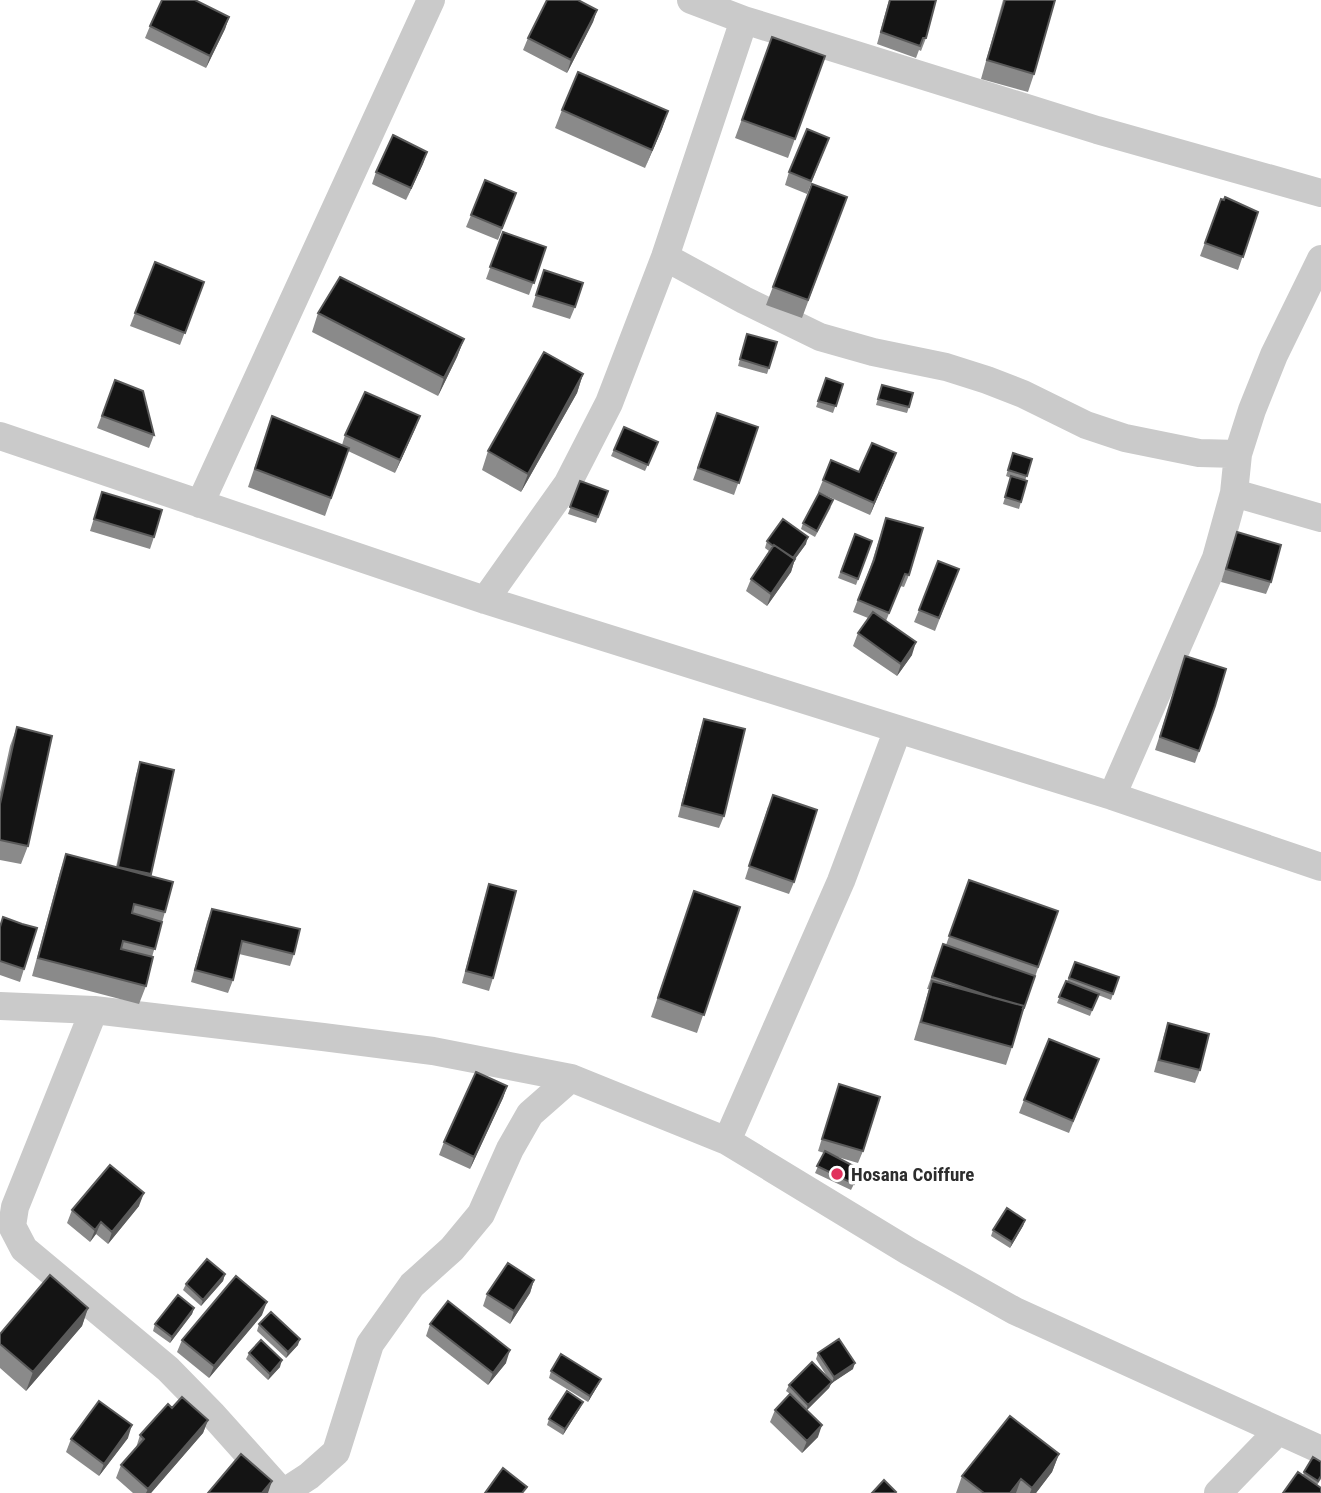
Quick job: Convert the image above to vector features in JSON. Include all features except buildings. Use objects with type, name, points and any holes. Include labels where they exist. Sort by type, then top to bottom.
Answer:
[{"type":"street","points":[[201,504],[431,0]]},
{"type":"street","points":[[691,0],[744,20],[1097,130],[1321,193]]},
{"type":"street","points":[[485,600],[568,483],[609,403],[665,257],[744,20]]},
{"type":"street","points":[[665,257],[820,337],[873,352],[946,367],[987,380],[1023,394],[1086,425],[1125,438],[1199,453],[1238,454]]},
{"type":"street","points":[[1112,796],[1216,558],[1234,493],[1238,454],[1252,410],[1274,355],[1321,259]]},
{"type":"street","points":[[0,436],[485,600],[1112,796],[1321,867]]},
{"type":"street","points":[[1234,493],[1321,518]]},
{"type":"street","points":[[727,1141],[841,881],[898,729]]},
{"type":"street","points":[[0,1006],[94,1010],[433,1051],[572,1078],[727,1141],[908,1251],[1015,1311],[1321,1450]]},
{"type":"street","points":[[94,1010],[15,1207],[12,1226],[24,1249],[167,1369],[213,1415],[283,1493],[309,1476],[336,1452],[370,1344],[412,1285],[452,1249],[481,1214],[510,1149],[530,1115],[572,1078]]},
{"type":"street","points":[[1218,1493],[1278,1431]]},
{"type":"place","name":"Hosana Coiffure","points":[[837,1174]]}]
